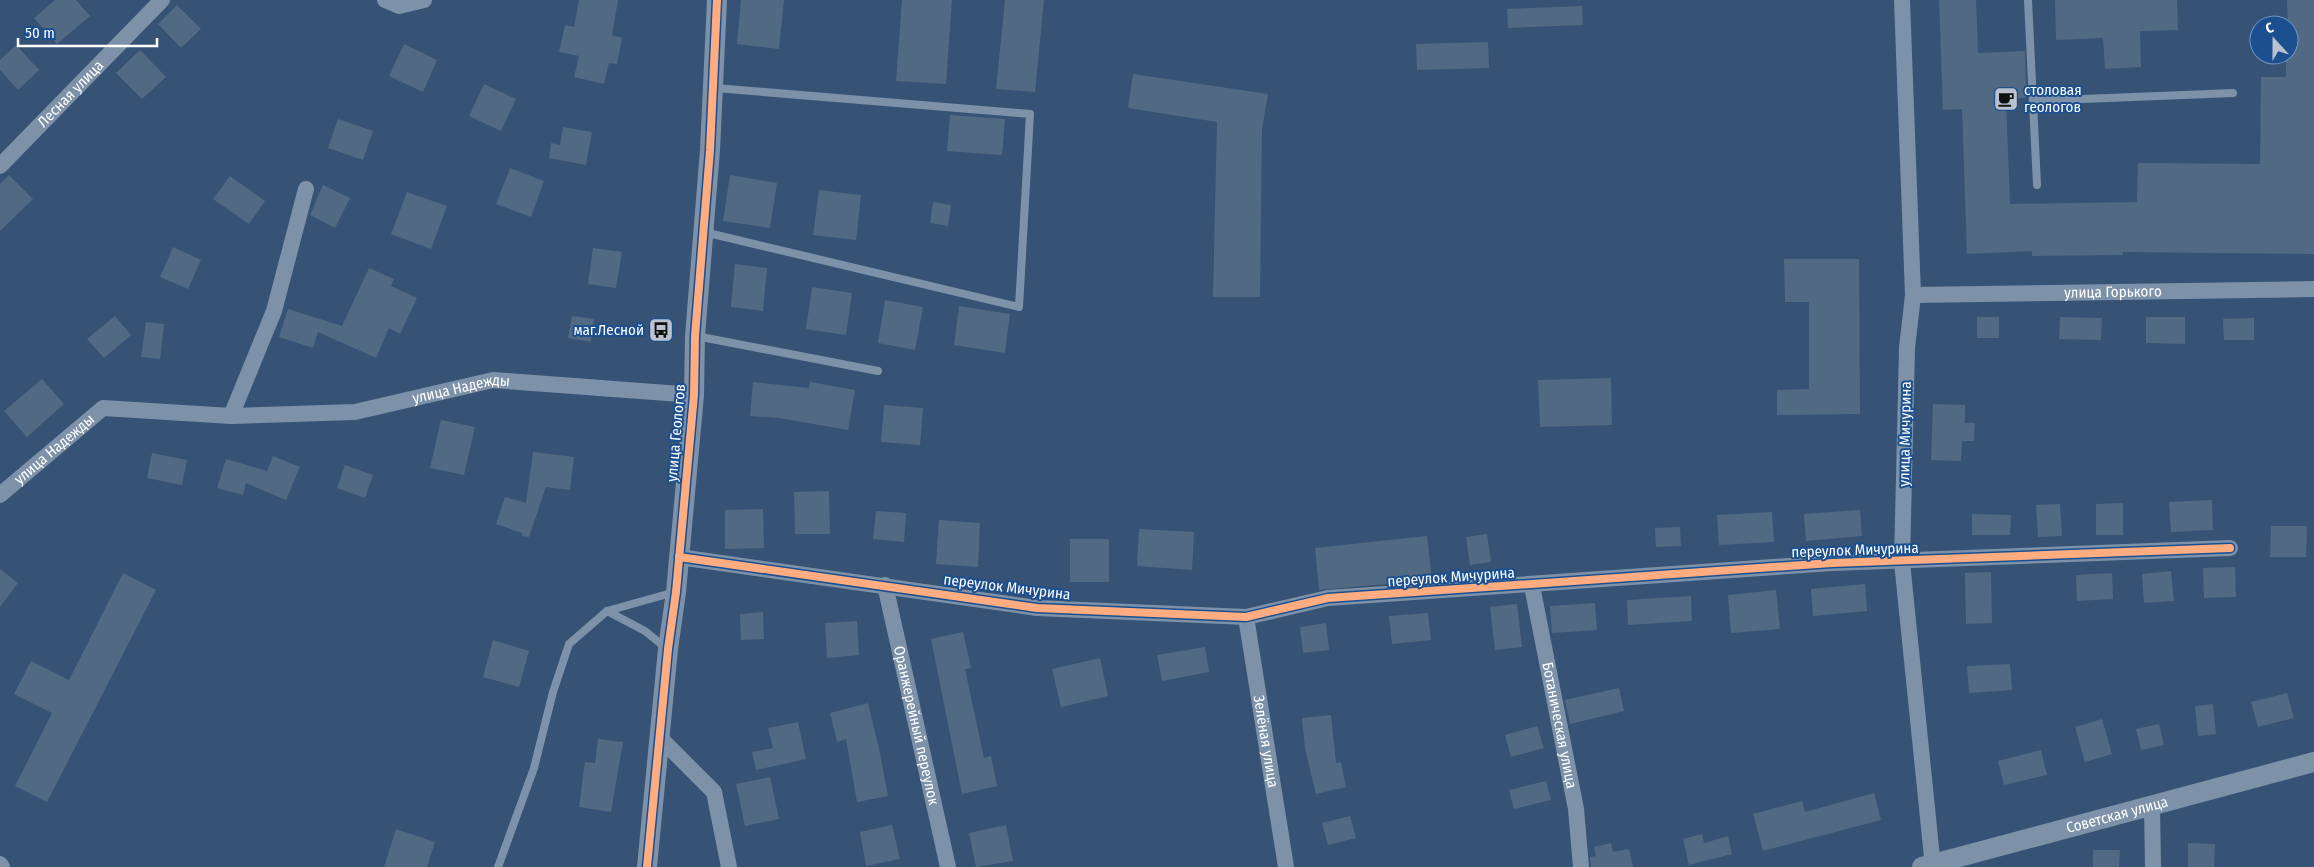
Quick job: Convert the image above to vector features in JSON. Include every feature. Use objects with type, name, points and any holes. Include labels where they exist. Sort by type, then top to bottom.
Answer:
[{"type":"street","name":"Лесная улица","points":[[0,166],[162,0]]},
{"type":"street","points":[[385,0],[399,6],[424,0]]},
{"type":"street","name":"улица Геологов","points":[[647,867],[668,649],[676,592],[694,395],[695,336],[704,232],[717,0]]},
{"type":"street","name":"улица Мичурина","points":[[1902,0],[1913,295],[1907,348],[1902,562],[1929,866]]},
{"type":"street","points":[[231,416],[274,311],[306,188]]},
{"type":"street","name":"улица Горького","points":[[1913,295],[2314,289]]},
{"type":"street","name":"улица Надежды","points":[[0,494],[103,408],[231,416],[355,412],[493,380],[694,395]]},
{"type":"street","name":"переулок Мичурина","points":[[679,557],[1037,608],[1246,617],[1328,598],[1532,586],[1832,563],[1902,562],[2230,548]]},
{"type":"street","name":"Оранжерейный переулок","points":[[885,585],[948,867]]},
{"type":"street","name":"Ботаническая улица","points":[[1532,586],[1576,809],[1581,867]]},
{"type":"street","name":"Зелёная улица","points":[[1246,617],[1286,867]]},
{"type":"street","points":[[660,737],[714,792],[729,867]]},
{"type":"street","name":"Советская улица","points":[[1929,866],[2314,762]]},
{"type":"street","points":[[2152,806],[2153,867]]},
{"type":"lane","points":[[2028,0],[2037,185]]},
{"type":"lane","points":[[704,232],[1019,306],[1030,114],[712,87]]},
{"type":"lane","points":[[2033,100],[2233,93]]},
{"type":"lane","points":[[695,336],[878,371]]},
{"type":"lane","points":[[498,867],[534,768],[553,692],[569,644],[607,611],[676,592]]},
{"type":"lane","points":[[607,611],[645,631],[668,649]]},
{"type":"building","points":[[55,0],[76,0],[90,16],[57,44],[34,18]]},
{"type":"building","points":[[579,0],[618,0],[612,35],[622,38],[617,64],[609,63],[604,84],[574,77],[579,56],[559,52],[565,25],[574,27]]},
{"type":"building","points":[[741,0],[784,0],[779,49],[737,44]]},
{"type":"building","points":[[902,0],[952,0],[946,84],[896,81]]},
{"type":"building","points":[[1005,0],[1044,0],[1035,92],[996,89]]},
{"type":"building","points":[[1939,0],[1976,0],[1978,53],[2025,51],[2026,98],[2006,99],[2010,204],[2137,202],[2138,163],[2260,164],[2261,77],[2286,77],[2286,65],[2299,65],[2299,15],[2288,15],[2287,0],[2314,0],[2314,254],[2123,252],[2123,255],[2032,256],[2032,251],[1967,254],[1962,109],[1943,110]]},
{"type":"building","points":[[2055,0],[2177,0],[2178,30],[2140,31],[2141,67],[2105,69],[2103,38],[2056,40]]},
{"type":"building","points":[[177,5],[201,29],[181,48],[158,24]]},
{"type":"building","points":[[1582,6],[1583,25],[1508,28],[1507,9]]},
{"type":"building","points":[[1488,42],[1489,68],[1417,70],[1416,44]]},
{"type":"building","points":[[404,44],[437,60],[423,92],[389,76]]},
{"type":"building","points":[[16,45],[39,70],[18,90],[0,70],[0,60]]},
{"type":"building","points":[[140,50],[166,77],[142,99],[116,73]]},
{"type":"building","points":[[1133,74],[1268,94],[1262,129],[1260,297],[1213,297],[1217,122],[1128,108]]},
{"type":"building","points":[[484,84],[516,99],[501,131],[469,116]]},
{"type":"building","points":[[950,115],[1005,119],[1002,155],[947,151]]},
{"type":"building","points":[[338,119],[373,131],[363,160],[328,148]]},
{"type":"building","points":[[563,127],[592,132],[586,165],[549,158],[551,143],[560,145]]},
{"type":"building","points":[[510,168],[544,181],[531,217],[496,204]]},
{"type":"building","points":[[9,175],[33,199],[0,231],[0,184]]},
{"type":"building","points":[[730,175],[777,183],[770,228],[723,221]]},
{"type":"building","points":[[230,176],[265,201],[249,224],[213,199]]},
{"type":"building","points":[[323,185],[350,198],[335,228],[310,215]]},
{"type":"building","points":[[819,190],[861,195],[856,240],[813,235]]},
{"type":"building","points":[[407,192],[447,206],[431,249],[391,234]]},
{"type":"building","points":[[933,202],[951,205],[948,226],[930,223]]},
{"type":"building","points":[[173,247],[201,260],[188,289],[160,277]]},
{"type":"building","points":[[593,248],[622,252],[616,288],[588,284]]},
{"type":"building","points":[[1784,259],[1859,259],[1860,414],[1777,415],[1777,390],[1809,389],[1809,302],[1785,302]]},
{"type":"building","points":[[735,264],[767,268],[763,311],[731,307]]},
{"type":"building","points":[[369,268],[394,279],[391,286],[417,298],[400,334],[389,328],[376,358],[318,332],[313,348],[279,337],[288,309],[342,326]]},
{"type":"building","points":[[812,287],[852,293],[846,335],[806,329]]},
{"type":"building","points":[[885,300],[923,307],[915,350],[878,343]]},
{"type":"building","points":[[959,306],[1010,314],[1005,353],[954,345]]},
{"type":"building","points":[[115,316],[131,335],[104,358],[87,339]]},
{"type":"building","points":[[572,316],[594,319],[591,342],[568,338]]},
{"type":"building","points":[[1977,317],[1999,317],[1999,338],[1977,338]]},
{"type":"building","points":[[2060,317],[2102,318],[2101,340],[2059,339]]},
{"type":"building","points":[[2146,317],[2185,317],[2185,344],[2146,343]]},
{"type":"building","points":[[2254,318],[2254,340],[2224,340],[2223,319]]},
{"type":"building","points":[[146,322],[164,324],[160,359],[141,357]]},
{"type":"building","points":[[1611,378],[1612,425],[1540,427],[1538,380]]},
{"type":"building","points":[[42,379],[64,404],[27,437],[4,411]]},
{"type":"building","points":[[753,382],[809,388],[810,382],[855,390],[848,430],[779,418],[750,416]]},
{"type":"building","points":[[1933,404],[1965,405],[1965,423],[1975,423],[1974,441],[1962,441],[1961,461],[1931,460]]},
{"type":"building","points":[[884,405],[923,408],[920,445],[881,442]]},
{"type":"building","points":[[441,420],[475,427],[464,475],[430,468]]},
{"type":"building","points":[[533,452],[574,457],[570,490],[546,487],[529,537],[522,536],[522,533],[496,524],[505,497],[526,503]]},
{"type":"building","points":[[152,453],[187,460],[182,485],[147,478]]},
{"type":"building","points":[[273,456],[300,467],[286,500],[246,483],[243,495],[217,488],[226,459],[267,471]]},
{"type":"building","points":[[345,465],[373,475],[365,498],[337,488]]},
{"type":"building","points":[[829,491],[830,534],[795,534],[794,492]]},
{"type":"building","points":[[2212,500],[2213,530],[2171,532],[2169,502]]},
{"type":"building","points":[[2123,503],[2123,535],[2096,535],[2096,504]]},
{"type":"building","points":[[2060,504],[2062,536],[2038,537],[2036,505]]},
{"type":"building","points":[[763,509],[764,548],[725,549],[725,510]]},
{"type":"building","points":[[1860,510],[1862,536],[1806,541],[1804,514]]},
{"type":"building","points":[[876,511],[906,513],[904,542],[873,539]]},
{"type":"building","points":[[1772,512],[1774,542],[1719,545],[1717,515]]},
{"type":"building","points":[[1972,514],[2011,515],[2010,535],[1972,535]]},
{"type":"building","points":[[939,520],[980,523],[978,567],[936,564]]},
{"type":"building","points":[[2271,526],[2307,526],[2306,557],[2270,557]]},
{"type":"building","points":[[1680,527],[1681,546],[1656,547],[1655,528]]},
{"type":"building","points":[[1139,529],[1194,532],[1192,570],[1137,566]]},
{"type":"building","points":[[1487,534],[1491,562],[1470,565],[1466,537]]},
{"type":"building","points":[[1427,536],[1432,580],[1319,590],[1315,548]]},
{"type":"building","points":[[1070,539],[1109,539],[1109,582],[1070,582]]},
{"type":"building","points":[[2235,567],[2236,597],[2204,598],[2203,568]]},
{"type":"building","points":[[0,569],[18,583],[0,607]]},
{"type":"building","points":[[2171,571],[2174,601],[2144,603],[2142,574]]},
{"type":"building","points":[[1991,572],[1992,623],[1966,624],[1965,573]]},
{"type":"building","points":[[123,573],[156,590],[47,802],[15,786],[52,713],[14,694],[31,661],[69,680]]},
{"type":"building","points":[[2112,573],[2113,599],[2077,601],[2076,575]]},
{"type":"building","points":[[1865,584],[1867,611],[1813,616],[1811,589]]},
{"type":"building","points":[[1776,590],[1780,629],[1731,633],[1728,595]]},
{"type":"building","points":[[1691,596],[1692,621],[1628,625],[1627,600]]},
{"type":"building","points":[[1595,603],[1597,630],[1552,633],[1550,606]]},
{"type":"building","points":[[1517,604],[1522,647],[1495,650],[1490,607]]},
{"type":"building","points":[[763,612],[764,639],[741,640],[740,614]]},
{"type":"building","points":[[1428,613],[1431,640],[1392,644],[1389,616]]},
{"type":"building","points":[[857,621],[859,655],[827,658],[825,623]]},
{"type":"building","points":[[1326,623],[1329,650],[1303,653],[1300,627]]},
{"type":"building","points":[[963,632],[971,668],[965,669],[984,758],[991,756],[997,786],[962,794],[931,639]]},
{"type":"building","points":[[493,640],[529,651],[519,687],[483,677]]},
{"type":"building","points":[[1205,647],[1209,672],[1162,681],[1157,655]]},
{"type":"building","points":[[1100,658],[1108,696],[1061,707],[1052,669]]},
{"type":"building","points":[[2010,664],[2012,690],[1969,693],[1967,666]]},
{"type":"building","points":[[1619,688],[1624,711],[1570,724],[1565,700]]},
{"type":"building","points":[[2287,693],[2294,718],[2258,727],[2251,702]]},
{"type":"building","points":[[868,703],[888,796],[857,802],[846,739],[837,742],[830,713]]},
{"type":"building","points":[[2213,704],[2216,734],[2198,736],[2195,706]]},
{"type":"building","points":[[1331,715],[1336,763],[1341,762],[1346,787],[1316,794],[1305,749],[1302,718]]},
{"type":"building","points":[[2102,719],[2112,754],[2085,762],[2075,727]]},
{"type":"building","points":[[798,722],[806,759],[756,770],[752,752],[773,748],[768,728]]},
{"type":"building","points":[[2159,724],[2164,745],[2141,750],[2136,729]]},
{"type":"building","points":[[1537,726],[1544,748],[1511,757],[1505,735]]},
{"type":"building","points":[[598,739],[623,742],[611,812],[579,807],[585,762],[595,763]]},
{"type":"building","points":[[2041,750],[2047,775],[2004,785],[1998,761]]},
{"type":"building","points":[[770,777],[779,819],[745,826],[736,784]]},
{"type":"building","points":[[1546,781],[1551,800],[1514,809],[1509,790]]},
{"type":"building","points":[[1874,793],[1881,820],[1763,851],[1753,814],[1802,801],[1805,812]]},
{"type":"building","points":[[1350,816],[1356,838],[1328,845],[1322,823]]},
{"type":"building","points":[[892,825],[900,859],[866,866],[860,832]]},
{"type":"building","points":[[1006,825],[1013,861],[976,867],[969,833]]},
{"type":"building","points":[[396,829],[435,842],[427,867],[384,867]]},
{"type":"building","points":[[1702,834],[1704,843],[1728,836],[1732,854],[1689,865],[1683,839]]},
{"type":"building","points":[[1611,843],[1613,852],[1629,849],[1633,867],[1591,867],[1590,857],[1596,856],[1594,847]]},
{"type":"building","points":[[2188,843],[2215,844],[2214,867],[2188,867]]},
{"type":"building","points":[[2093,850],[2120,850],[2119,867],[2093,867]]},
{"type":"cycle path","points":[[647,867],[668,649],[676,592],[694,395],[695,336],[710,150],[717,0]]},
{"type":"cycle path","points":[[679,557],[1037,608],[1246,617],[1328,598],[1832,563],[2230,548]]},
{"type":"place","name":"столовая геологов","points":[[2006,99]]},
{"type":"place","name":"маг.Лесной","points":[[661,330]]}]
